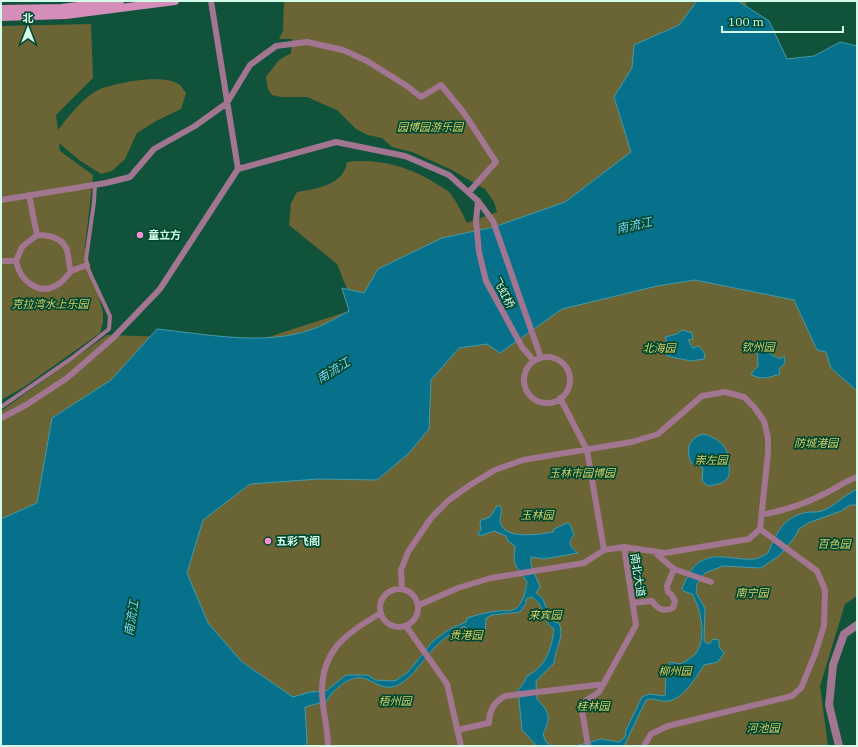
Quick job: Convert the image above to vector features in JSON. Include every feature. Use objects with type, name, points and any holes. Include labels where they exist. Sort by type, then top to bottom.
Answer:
[{"type":"main road","points":[[1,9],[60,8],[120,1]]},
{"type":"main road","points":[[1,18],[66,15],[175,1]]},
{"type":"street","points":[[1,418],[26,405],[67,378],[113,338],[160,288],[238,169],[210,1]]},
{"type":"street","points":[[1,200],[130,177],[154,149],[196,126],[227,103],[250,65],[276,46],[307,42],[343,50],[367,61],[407,86],[421,97],[441,85],[464,114],[496,162],[469,192]]},
{"type":"street","name":"飞虹桥","points":[[238,169],[336,142],[405,156],[449,175],[478,201],[493,221],[541,358]]},
{"type":"street","points":[[29,195],[37,235]]},
{"type":"street","name":"飞虹桥","points":[[478,201],[476,222],[479,252],[486,281],[522,347],[534,361]]},
{"type":"street","points":[[71,271],[68,253],[64,244],[57,238],[37,235],[22,247],[16,261],[18,270],[24,280],[32,286],[40,288],[54,286],[61,282],[71,271],[87,265]]},
{"type":"street","points":[[1,261],[16,261]]},
{"type":"street","points":[[541,358],[556,359],[563,363],[567,370],[569,385],[560,398],[547,402],[533,398],[528,393],[524,379],[525,372],[534,361],[541,358]]},
{"type":"street","points":[[402,589],[401,570],[408,552],[431,518],[449,500],[495,470],[523,460],[632,442],[658,434],[702,396],[725,392],[744,398],[754,407],[764,421],[768,438],[768,453],[760,529],[749,539],[665,553],[624,547]]},
{"type":"street","points":[[419,605],[458,588],[491,578],[584,563],[604,550],[587,450],[560,398]]},
{"type":"street","points":[[761,515],[788,510],[824,494],[849,479],[857,477]]},
{"type":"street","points":[[644,746],[651,734],[668,726],[792,696],[801,688],[815,654],[824,626],[825,590],[817,571],[760,529]]},
{"type":"street","name":"南北大道","points":[[588,744],[581,704],[599,692],[636,625],[624,547],[604,550]]},
{"type":"street","points":[[653,551],[674,569],[711,582]]},
{"type":"street","points":[[633,603],[652,601],[657,608],[666,610],[673,608],[675,601],[668,592],[667,586],[674,569]]},
{"type":"street","points":[[402,589],[413,595],[419,605],[416,618],[406,626],[400,628],[388,624],[381,613],[380,607],[385,596],[390,592],[402,589]]},
{"type":"street","points":[[328,746],[322,692],[323,678],[331,652],[351,630],[381,613]]},
{"type":"street","points":[[838,746],[829,705],[833,664],[844,634],[857,625]]},
{"type":"street","points":[[406,626],[447,684],[461,746]]},
{"type":"street","points":[[458,730],[488,723],[488,717],[492,707],[498,700],[505,696],[604,684]]},
{"type":"lane","points":[[1,407],[72,358],[109,328],[110,316],[87,265],[86,259],[95,184]]},
{"type":"green space","name":"玉林市园博园","points":[[284,1],[747,1],[728,60],[857,303],[857,596],[845,604],[820,686],[828,746],[1,746],[1,411],[107,335],[168,337],[250,343],[355,309],[337,264],[289,225],[291,203],[297,192],[320,187],[335,181],[345,170],[347,162],[371,161],[394,165],[417,173],[450,193],[467,223],[497,212],[494,202],[485,189],[450,169],[412,152],[392,147],[382,138],[368,135],[356,129],[337,110],[307,97],[281,97],[272,95],[268,89],[266,77],[279,60],[291,53],[292,39],[279,39],[283,31]]},
{"type":"green space","name":"克拉湾水上乐园","points":[[91,24],[93,78],[56,115],[58,130],[77,107],[94,92],[100,89],[129,82],[153,79],[174,82],[181,86],[186,93],[181,109],[156,121],[137,133],[125,159],[112,171],[101,174],[79,160],[59,143],[60,151],[93,175],[85,248],[103,312],[103,322],[100,333],[24,387],[1,400],[1,26]]},
{"type":"water","name":"南流江","points":[[697,1],[738,1],[769,21],[787,59],[814,56],[840,42],[857,46],[857,391],[831,368],[826,352],[817,350],[794,300],[695,280],[657,286],[562,309],[500,353],[487,344],[459,348],[431,380],[429,429],[408,454],[377,480],[319,479],[250,484],[203,520],[187,573],[208,623],[242,662],[293,697],[310,692],[326,691],[346,675],[368,675],[375,680],[395,681],[408,672],[433,641],[450,629],[466,622],[467,618],[516,608],[522,601],[527,582],[516,566],[514,560],[515,546],[508,541],[506,536],[494,531],[480,536],[478,532],[481,530],[481,520],[490,517],[497,506],[500,506],[501,508],[500,521],[503,527],[515,534],[532,535],[553,532],[554,529],[567,523],[570,524],[574,535],[570,545],[578,553],[544,559],[531,557],[531,565],[540,587],[536,593],[543,599],[551,621],[559,623],[561,628],[554,663],[536,681],[537,699],[545,708],[548,715],[543,734],[546,742],[552,746],[537,746],[522,730],[518,690],[527,676],[539,667],[547,656],[552,643],[554,629],[547,621],[539,603],[531,597],[526,599],[526,603],[520,612],[492,615],[486,618],[485,633],[476,636],[474,640],[471,639],[468,629],[464,626],[442,640],[411,676],[399,685],[384,687],[363,678],[352,679],[347,681],[332,693],[327,701],[305,707],[306,746],[1,746],[1,519],[37,503],[52,418],[111,380],[157,329],[214,336],[254,338],[292,335],[310,330],[349,311],[342,288],[364,293],[378,269],[442,238],[494,227],[565,202],[631,152],[614,97],[632,68],[634,45],[679,25]]},
{"type":"water","points":[[682,330],[692,333],[693,339],[688,340],[693,348],[699,346],[705,354],[704,359],[691,361],[667,356],[665,352],[669,351],[664,347],[667,342],[665,337],[677,334]]},
{"type":"water","points":[[757,341],[763,347],[763,350],[780,359],[784,356],[785,363],[779,369],[780,374],[761,378],[751,374],[758,366]]},
{"type":"water","points":[[703,434],[714,438],[722,444],[729,459],[729,476],[719,484],[708,486],[702,481],[703,468],[691,463],[689,458],[691,442]]},
{"type":"water","points":[[857,489],[857,505],[850,505],[841,511],[808,523],[799,529],[794,538],[780,555],[761,568],[723,566],[705,573],[697,584],[696,593],[705,608],[704,641],[709,644],[713,639],[719,640],[719,647],[724,653],[718,662],[704,665],[683,693],[673,700],[646,700],[624,746],[576,746],[601,739],[619,742],[625,737],[626,730],[642,697],[649,694],[665,696],[666,674],[670,662],[680,664],[691,658],[696,653],[701,639],[702,623],[698,607],[692,594],[683,591],[682,588],[690,571],[699,563],[713,557],[746,559],[759,558],[768,553],[777,534],[790,519],[796,515],[806,512],[820,512]]},
{"type":"place","name":"童立方","points":[[140,235]]},
{"type":"place","name":"五彩飞阁","points":[[268,541]]},
{"type":"park label","name":"园博园游乐园","points":[[430,127]]},
{"type":"park label","name":"钦州园","points":[[758,347]]},
{"type":"park label","name":"北海园","points":[[659,348]]},
{"type":"park label","name":"防城港园","points":[[816,443]]},
{"type":"park label","name":"崇左园","points":[[711,460]]},
{"type":"park label","name":"玉林园","points":[[537,515]]},
{"type":"park label","name":"百色园","points":[[834,544]]},
{"type":"park label","name":"南宁园","points":[[752,593]]},
{"type":"park label","name":"来宾园","points":[[545,615]]},
{"type":"park label","name":"贵港园","points":[[466,635]]},
{"type":"park label","name":"柳州园","points":[[675,671]]},
{"type":"park label","name":"梧州园","points":[[395,701]]},
{"type":"park label","name":"桂林园","points":[[593,706]]},
{"type":"park label","name":"河池园","points":[[763,728]]}]
